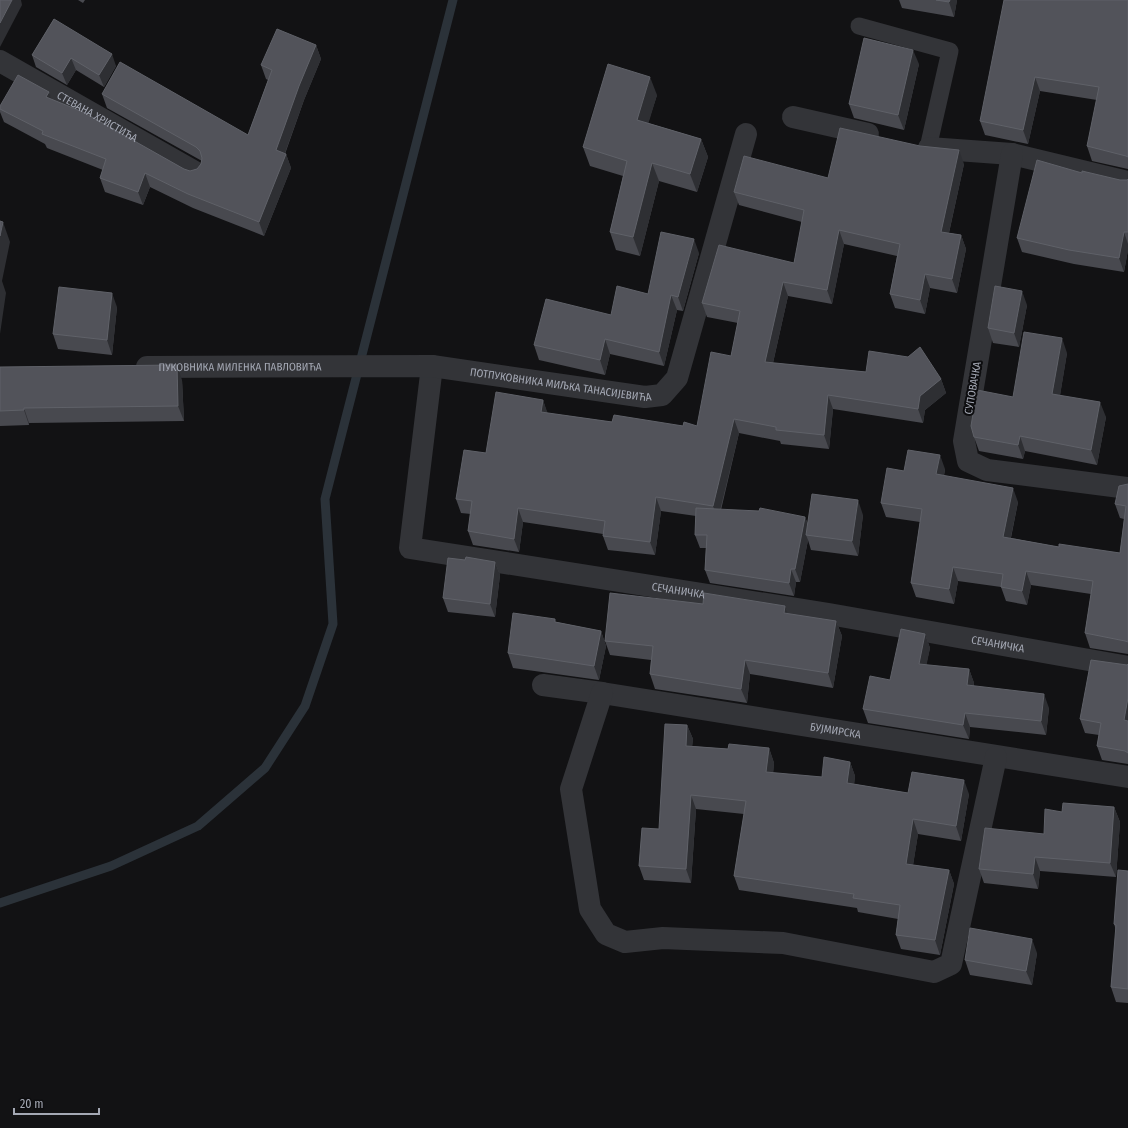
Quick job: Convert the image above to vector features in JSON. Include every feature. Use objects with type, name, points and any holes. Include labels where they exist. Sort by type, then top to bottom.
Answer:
[{"type":"street","name":"СТЕВАНА ХРИСТИЋА","points":[[0,61],[195,172]]},
{"type":"street","points":[[793,117],[928,148],[1012,154],[1128,182]]},
{"type":"street","name":"ПОТПУКОВНИКА МИЉКА ТАНАСИЈЕВИЋА","points":[[375,366],[432,366],[645,397],[662,395],[677,378],[746,134]]},
{"type":"street","name":"СУПОВАЧКА","points":[[1012,154],[964,441],[968,461],[987,470],[1128,488]]},
{"type":"street","name":"ПУКОВНИКА МИЛЕНКА ПАВЛОВИЋА","points":[[128,367],[375,366]]},
{"type":"street","name":"СЕЧАНИЧКА","points":[[432,366],[410,548],[829,614],[1128,667]]},
{"type":"street","name":"БУЈМИРСКА","points":[[543,685],[602,693],[1128,778]]},
{"type":"street","points":[[602,693],[571,789],[590,908],[606,934],[625,942],[663,938],[783,943],[934,972],[951,964],[996,757]]},
{"type":"lane","points":[[859,26],[950,51],[928,148]]},
{"type":"building","points":[[0,0],[12,0],[0,23]]},
{"type":"building","points":[[936,0],[950,0],[949,2]]},
{"type":"building","points":[[1004,0],[1128,0],[1128,157],[1087,146],[1099,87],[1035,77],[1023,130],[980,121]]},
{"type":"building","points":[[54,19],[112,54],[99,75],[71,58],[62,73],[32,55]]},
{"type":"building","points":[[277,29],[316,45],[299,86],[276,150],[286,154],[259,222],[188,194],[145,173],[138,192],[100,178],[106,159],[42,134],[43,131],[0,109],[0,106],[18,75],[49,92],[46,97],[83,112],[184,169],[190,171],[197,169],[201,164],[202,158],[200,151],[196,147],[102,94],[120,62],[248,135],[272,70],[261,65]]},
{"type":"building","points":[[864,38],[913,50],[898,115],[849,104]]},
{"type":"building","points":[[608,64],[650,77],[637,120],[701,139],[690,174],[652,163],[633,237],[610,232],[627,161],[583,147]]},
{"type":"building","points":[[840,128],[920,146],[959,150],[941,232],[961,235],[952,279],[925,274],[920,300],[890,294],[900,244],[839,230],[827,290],[783,282],[765,362],[866,372],[869,351],[908,357],[920,347],[941,379],[920,396],[918,409],[828,395],[824,435],[776,430],[776,427],[734,419],[713,506],[656,497],[650,542],[603,536],[605,521],[518,508],[514,539],[468,531],[472,501],[456,499],[464,450],[486,453],[496,392],[543,400],[541,412],[612,422],[614,415],[683,426],[684,422],[697,426],[711,352],[731,356],[740,311],[702,303],[719,245],[794,263],[804,210],[734,192],[744,156],[828,178]]},
{"type":"building","points":[[1037,160],[1082,173],[1082,171],[1120,180],[1128,179],[1128,232],[1124,232],[1119,258],[1069,250],[1017,238]]},
{"type":"building","points":[[0,221],[3,222],[0,236]]},
{"type":"building","points":[[661,232],[694,239],[678,297],[671,295],[659,352],[605,339],[600,360],[534,345],[546,299],[611,315],[617,286],[648,294]]},
{"type":"building","points":[[995,286],[1022,291],[1014,333],[988,328]]},
{"type":"building","points":[[59,287],[112,293],[107,340],[53,334]]},
{"type":"building","points":[[1024,332],[1062,338],[1052,394],[1100,402],[1091,450],[1020,436],[1018,445],[974,437],[971,426],[977,390],[1013,397]]},
{"type":"building","points":[[177,365],[178,406],[24,408],[24,410],[0,411],[0,367]]},
{"type":"building","points":[[908,450],[940,455],[936,474],[1013,488],[1003,537],[1059,547],[1059,544],[1120,553],[1126,506],[1115,504],[1119,486],[1128,484],[1128,642],[1085,633],[1093,581],[1026,571],[1022,591],[1001,587],[1003,574],[953,567],[949,589],[911,583],[922,509],[881,503],[887,468],[904,471]]},
{"type":"building","points":[[812,494],[858,500],[852,541],[806,535]]},
{"type":"building","points":[[696,508],[759,511],[760,508],[805,517],[795,569],[791,569],[789,583],[705,570],[707,535],[695,535]]},
{"type":"building","points":[[466,557],[495,562],[490,604],[443,598],[448,558],[465,560]]},
{"type":"building","points":[[610,593],[703,604],[704,593],[785,606],[784,613],[836,621],[828,673],[745,660],[741,689],[650,674],[653,646],[605,641]]},
{"type":"building","points":[[513,613],[555,619],[555,622],[601,631],[594,666],[508,653]]},
{"type":"building","points":[[901,629],[925,634],[919,664],[969,669],[967,685],[1044,694],[1041,721],[965,713],[963,725],[863,709],[870,676],[890,680]]},
{"type":"building","points":[[1091,660],[1128,664],[1128,698],[1124,720],[1128,721],[1128,753],[1125,751],[1097,746],[1101,723],[1080,719]]},
{"type":"building","points":[[665,724],[687,725],[686,746],[728,749],[729,744],[769,748],[766,772],[822,777],[824,757],[850,762],[847,783],[908,793],[912,772],[964,780],[956,826],[913,819],[906,864],[949,870],[935,940],[896,935],[900,905],[853,898],[854,894],[734,876],[746,801],[691,795],[686,869],[639,866],[642,828],[659,829]]},
{"type":"building","points":[[1063,803],[1114,807],[1110,863],[1035,857],[1033,874],[979,869],[985,828],[1044,834],[1045,809],[1062,812]]},
{"type":"building","points":[[1118,870],[1128,871],[1128,989],[1111,987],[1116,925],[1114,924]]},
{"type":"building","points":[[970,928],[1032,939],[1026,971],[965,960]]},
{"type":"waterway","points":[[0,903],[111,866],[198,826],[265,768],[305,706],[333,624],[325,499],[453,0]]}]
